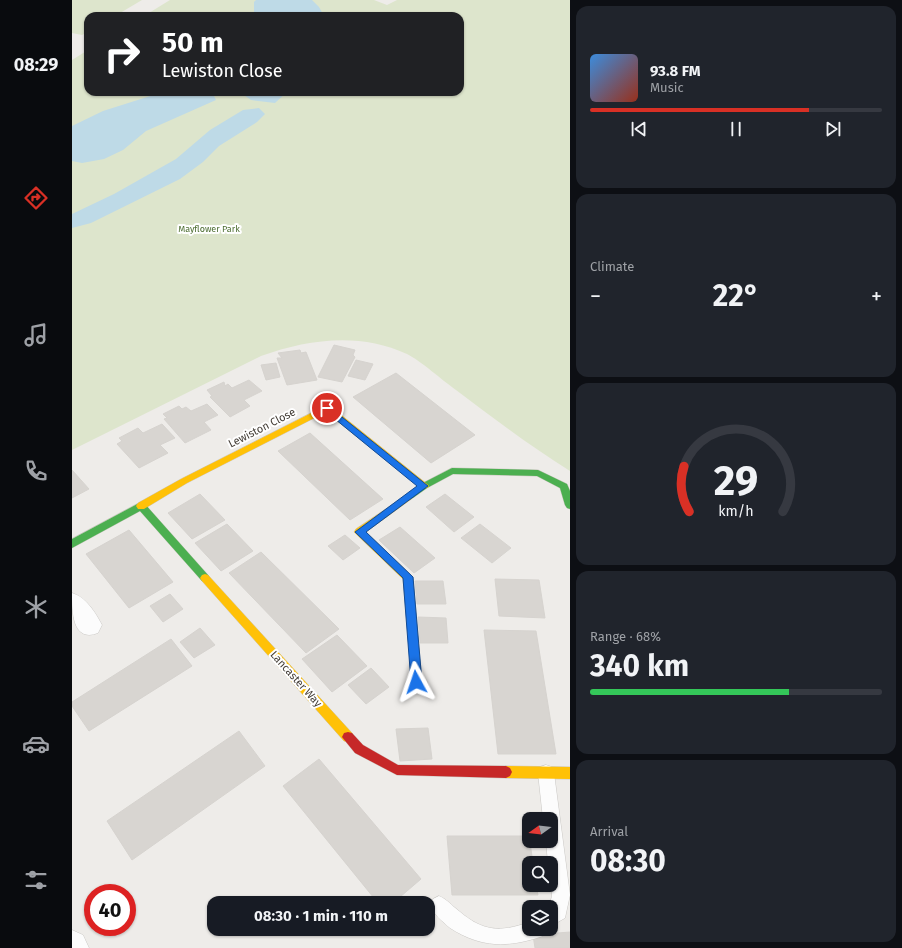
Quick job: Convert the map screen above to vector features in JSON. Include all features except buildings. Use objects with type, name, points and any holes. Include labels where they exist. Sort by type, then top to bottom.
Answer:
[{"type":"street","name":"Lewiston Close","points":[[141,506],[184,481],[327,408],[424,486]]},
{"type":"street","points":[[416,682],[408,577],[360,532],[424,486],[452,471],[538,473],[564,486],[570,505]]},
{"type":"street","points":[[72,544],[141,506]]},
{"type":"street","name":"Lancaster Way","points":[[141,506],[359,749],[397,770],[570,773]]},
{"type":"street","points":[[72,603],[88,625]]},
{"type":"lane","points":[[546,773],[562,896],[558,911]]},
{"type":"lane","points":[[440,905],[474,938],[489,945],[504,947],[516,943],[526,936]]},
{"type":"green space","points":[[72,0],[142,0],[122,12],[84,12],[84,34],[72,33]]},
{"type":"green space","name":"Mayflower Park","points":[[170,0],[374,0],[387,5],[397,0],[570,0],[570,471],[512,432],[413,357],[389,347],[353,340],[334,340],[297,345],[261,356],[72,450],[72,60],[84,52],[84,96],[464,96],[464,12],[150,12]]},
{"type":"water","points":[[256,0],[312,0],[322,12],[254,12],[254,2]]},
{"type":"water","points":[[150,96],[214,96],[216,100],[146,131],[123,150],[104,159],[82,163],[72,161],[72,126],[103,111]]},
{"type":"water","points":[[245,96],[283,96],[275,103],[251,100]]},
{"type":"water","points":[[259,108],[265,114],[257,122],[219,146],[203,162],[180,179],[91,223],[72,228],[72,214],[114,194],[176,159],[210,130],[243,110]]},
{"type":"traffic: fast","points":[[407,498],[424,486],[452,471],[538,473],[564,486],[570,505]]},
{"type":"traffic: fast","points":[[72,544],[141,506],[205,578]]},
{"type":"traffic: slow","points":[[141,506],[184,481],[327,408],[424,486]]},
{"type":"traffic: slow","points":[[407,498],[359,532],[408,577],[417,682]]},
{"type":"traffic: slow","points":[[205,578],[348,737]]},
{"type":"traffic: slow","points":[[506,772],[570,773]]},
{"type":"traffic: jam","points":[[348,737],[359,749],[397,770],[506,772]]},
{"type":"route","points":[[327,408],[424,486],[360,532],[408,577],[416,682]]}]
